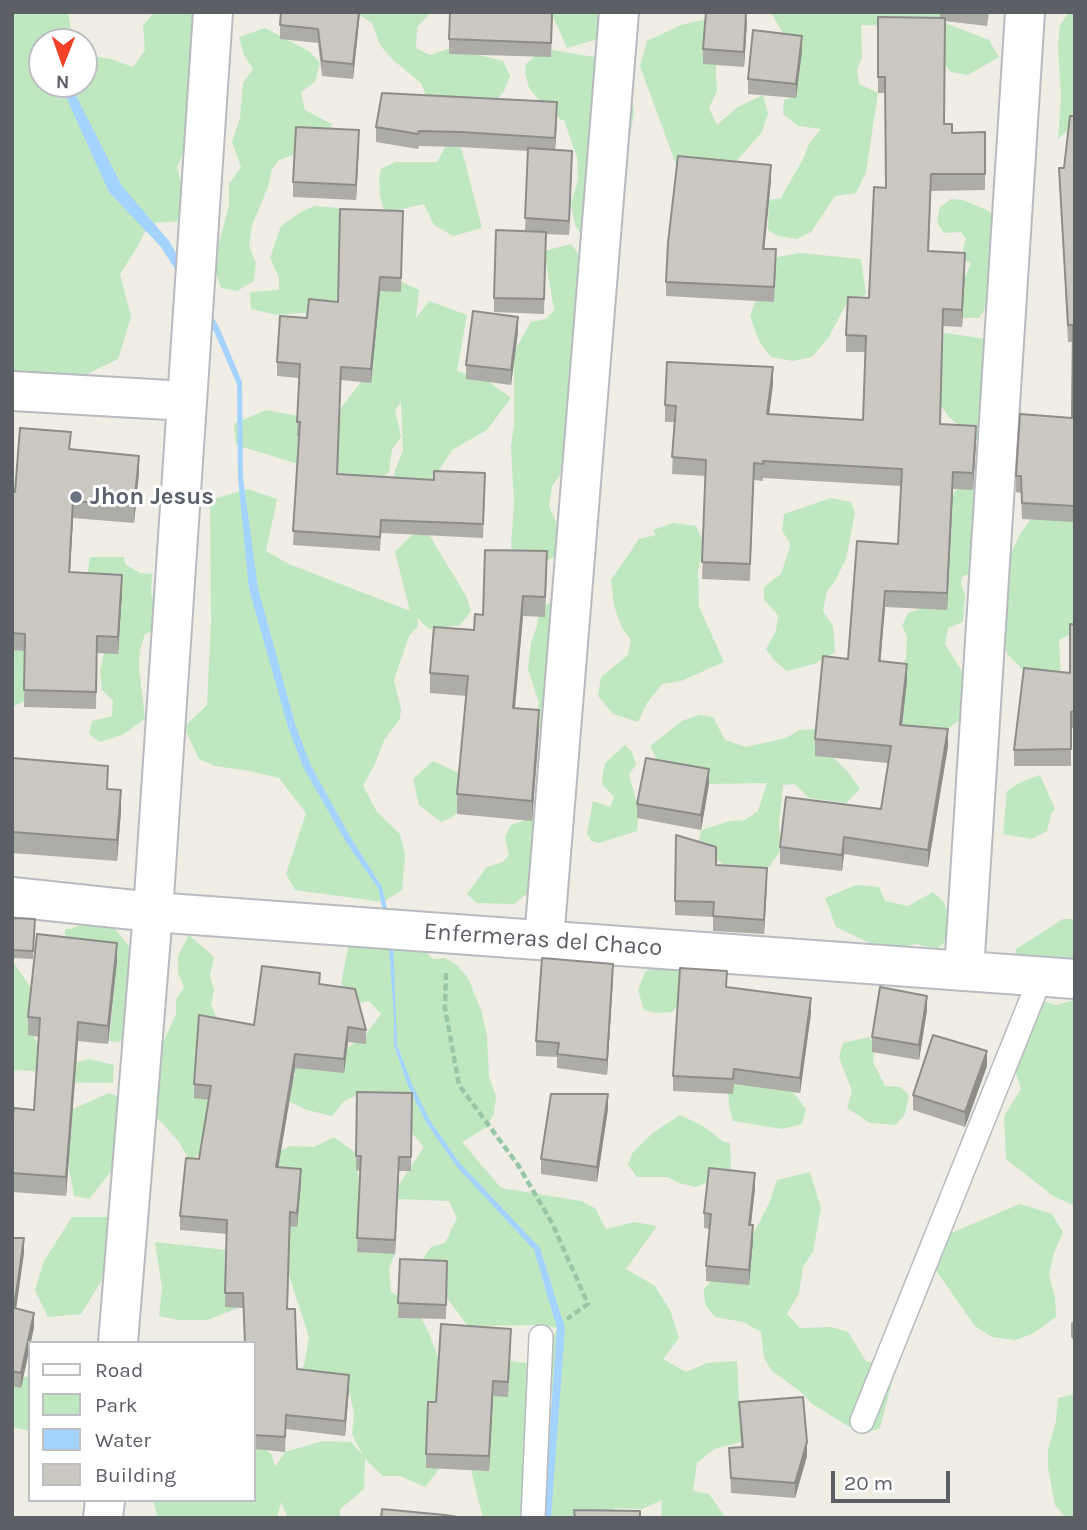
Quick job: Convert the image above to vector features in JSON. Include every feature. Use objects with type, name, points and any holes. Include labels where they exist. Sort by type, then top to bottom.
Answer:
[{"type":"street","points":[[118,1341],[153,912],[213,12]]},
{"type":"street","points":[[544,940],[619,12]]},
{"type":"street","points":[[964,971],[1025,12]]},
{"type":"street","points":[[12,391],[187,401]]},
{"type":"street","name":"Enfermeras del Chaco","points":[[12,897],[153,912],[1058,977]]},
{"type":"lane","points":[[862,1421],[1058,977]]},
{"type":"lane","points":[[533,1518],[541,1337]]},
{"type":"path","points":[[447,933],[444,1008],[459,1085],[518,1165],[552,1223],[588,1304]]},
{"type":"green space","points":[[12,12],[68,12],[71,28],[28,28],[28,98],[98,98],[98,57],[133,67],[145,50],[143,25],[155,12],[192,12],[195,16],[190,138],[177,167],[184,197],[182,221],[149,223],[120,274],[131,317],[118,359],[83,376],[12,389]]},
{"type":"green space","points":[[333,12],[431,12],[417,27],[416,48],[430,55],[463,44],[479,55],[503,61],[510,76],[504,91],[485,113],[433,112],[421,83],[392,59],[380,45],[372,23],[360,15]]},
{"type":"green space","points":[[551,12],[598,12],[598,39],[567,48]]},
{"type":"green space","points":[[771,12],[940,12],[940,21],[989,40],[999,57],[968,75],[951,72],[894,26],[861,25],[862,58],[857,69],[859,84],[878,93],[866,172],[856,193],[835,196],[811,232],[797,239],[778,236],[768,230],[769,200],[781,198],[809,144],[821,129],[798,126],[783,114],[784,100],[790,98],[787,40]]},
{"type":"green space","points":[[1069,12],[1075,12],[1075,124],[1058,139],[1061,98],[1058,46],[1060,25]]},
{"type":"green space","points":[[707,19],[716,53],[717,91],[709,108],[717,125],[738,107],[763,95],[768,113],[762,132],[733,165],[678,170],[640,66],[647,41],[681,25]]},
{"type":"green space","points":[[265,28],[309,51],[320,63],[315,82],[301,92],[305,110],[332,124],[327,143],[279,160],[272,169],[268,187],[252,225],[249,246],[256,263],[254,281],[237,291],[221,288],[213,264],[229,206],[229,184],[241,167],[232,142],[240,118],[243,83],[253,69],[244,55],[239,37]]},
{"type":"green space","points":[[552,50],[594,57],[614,70],[632,98],[634,112],[629,142],[585,241],[575,225],[571,204],[578,179],[577,157],[564,120],[544,106],[529,88],[525,73],[526,64],[541,51]]},
{"type":"green space","points":[[445,147],[461,147],[482,228],[453,236],[434,225],[424,204],[385,213],[380,196],[381,169],[395,162],[437,162]]},
{"type":"green space","points":[[951,199],[963,200],[989,211],[996,221],[996,272],[985,309],[979,318],[959,318],[955,287],[964,280],[971,263],[965,260],[963,249],[966,239],[961,232],[944,233],[937,222],[940,207]]},
{"type":"green space","points":[[315,206],[339,208],[392,284],[402,282],[419,290],[416,318],[429,301],[467,315],[457,371],[489,382],[511,398],[487,430],[452,450],[431,483],[389,502],[395,470],[403,451],[401,402],[395,410],[401,437],[392,449],[389,472],[377,483],[357,489],[305,466],[236,445],[234,424],[266,410],[298,416],[340,409],[361,382],[334,316],[300,313],[277,315],[251,309],[250,292],[279,290],[279,277],[270,258],[281,226]]},
{"type":"green space","points":[[571,244],[586,265],[560,475],[552,486],[549,506],[568,550],[538,565],[513,554],[511,546],[514,504],[511,447],[514,424],[514,362],[516,348],[531,322],[546,319],[554,310],[544,251]]},
{"type":"green space","points":[[800,253],[861,259],[866,294],[846,304],[829,337],[812,357],[793,361],[771,357],[759,341],[750,316],[765,276],[777,257]]},
{"type":"green space","points":[[945,333],[993,340],[979,443],[949,417],[932,393],[917,344]]},
{"type":"green space","points":[[966,485],[979,487],[973,572],[962,577],[961,585],[965,594],[963,622],[948,628],[945,644],[966,678],[964,717],[946,730],[902,727],[898,668],[906,659],[907,636],[902,626],[908,613],[931,605],[935,546],[955,491]]},
{"type":"green space","points":[[248,489],[277,499],[266,551],[289,564],[410,611],[395,552],[412,535],[428,533],[466,596],[471,611],[460,625],[429,629],[417,618],[418,626],[409,636],[394,680],[401,709],[400,719],[384,740],[363,786],[377,812],[400,834],[405,855],[402,890],[383,902],[295,890],[286,874],[306,813],[279,778],[215,766],[199,759],[184,727],[207,705],[211,621],[210,500]]},
{"type":"green space","points":[[831,498],[851,502],[855,513],[846,559],[827,591],[823,611],[833,626],[835,652],[814,664],[787,671],[766,649],[776,631],[778,615],[764,600],[764,587],[781,574],[790,547],[782,531],[784,514]]},
{"type":"green space","points":[[1061,515],[1075,517],[1075,632],[1059,640],[1061,677],[1035,682],[1007,654],[999,579],[1019,536],[1030,520]]},
{"type":"green space","points":[[673,523],[696,526],[704,544],[698,571],[699,607],[724,662],[681,681],[662,684],[647,703],[638,722],[613,714],[598,696],[601,677],[628,655],[631,640],[622,628],[614,606],[611,580],[639,539],[656,535],[653,530]]},
{"type":"green space","points":[[90,557],[124,557],[125,564],[140,573],[152,574],[151,594],[158,605],[160,629],[145,634],[140,650],[139,667],[145,719],[122,735],[100,742],[89,734],[92,721],[112,716],[113,700],[102,690],[100,671],[104,653],[88,571]]},
{"type":"green space","points":[[562,597],[545,737],[535,722],[539,703],[528,669],[531,643],[540,608]]},
{"type":"green space","points":[[31,604],[27,700],[12,707],[12,621]]},
{"type":"green space","points":[[699,715],[713,717],[725,740],[746,747],[786,738],[800,730],[818,729],[826,739],[834,758],[860,789],[846,803],[809,798],[795,784],[783,785],[779,825],[781,850],[768,868],[749,873],[732,870],[698,847],[701,830],[730,821],[745,820],[758,811],[767,783],[707,784],[657,760],[650,746],[682,721]]},
{"type":"green space","points":[[625,745],[632,752],[636,764],[629,775],[639,810],[637,831],[599,843],[591,841],[587,833],[593,801],[610,807],[614,797],[602,784],[605,763]]},
{"type":"green space","points":[[433,761],[467,777],[464,806],[451,818],[441,822],[419,805],[413,779]]},
{"type":"green space","points":[[1040,775],[1055,809],[1047,831],[1032,839],[1003,834],[1007,791]]},
{"type":"green space","points":[[538,815],[535,887],[514,904],[477,903],[467,894],[487,867],[503,862],[509,855],[505,837],[511,825]]},
{"type":"green space","points":[[856,885],[879,887],[885,901],[908,906],[933,892],[944,902],[951,924],[944,943],[936,949],[916,944],[884,950],[836,927],[825,898]]},
{"type":"green space","points":[[1063,919],[1075,919],[1075,995],[1052,991],[1009,994],[1016,949]]},
{"type":"green space","points":[[89,920],[108,921],[128,945],[139,964],[133,1033],[119,1042],[109,1041],[115,983],[102,960],[66,956],[65,929],[71,929]]},
{"type":"green space","points":[[189,935],[214,957],[210,976],[214,990],[211,1005],[219,1022],[195,1090],[211,1105],[203,1151],[190,1161],[179,1142],[154,1114],[154,1063],[176,1014],[176,1000],[184,987],[178,973],[178,956]]},
{"type":"green space","points":[[349,943],[378,950],[398,946],[423,949],[433,959],[445,958],[457,965],[468,978],[481,1010],[487,1036],[489,1077],[496,1096],[494,1113],[487,1127],[462,1142],[501,1188],[581,1201],[595,1208],[606,1229],[634,1222],[657,1226],[626,1269],[655,1286],[670,1310],[679,1338],[663,1359],[686,1372],[707,1363],[737,1361],[741,1442],[714,1449],[697,1463],[693,1491],[709,1494],[726,1518],[661,1518],[662,1500],[642,1509],[615,1508],[600,1518],[483,1518],[471,1470],[489,1471],[493,1396],[510,1361],[526,1363],[528,1390],[523,1447],[538,1451],[547,1432],[553,1394],[539,1378],[557,1328],[541,1325],[468,1326],[423,1258],[431,1247],[445,1243],[457,1218],[449,1201],[398,1199],[398,1186],[424,1147],[397,1116],[362,1093],[344,1101],[332,1116],[307,1110],[288,1101],[284,1078],[296,1076],[288,1064],[347,1048],[364,1037],[381,1014],[369,1001],[355,1004],[341,984]]},
{"type":"green space","points":[[12,960],[33,991],[29,1026],[43,1055],[70,1064],[89,1059],[114,1065],[113,1083],[56,1082],[42,1072],[12,1072]]},
{"type":"green space","points":[[686,963],[691,992],[672,1012],[644,1010],[638,990],[645,972],[657,964]]},
{"type":"green space","points":[[1031,997],[1056,1005],[1075,1000],[1075,1206],[1053,1196],[1006,1159],[1004,1116],[1021,1089],[1013,1064]]},
{"type":"green space","points":[[869,1037],[875,1044],[873,1062],[885,1086],[900,1087],[909,1095],[905,1114],[896,1125],[870,1123],[847,1108],[852,1091],[839,1057],[843,1043]]},
{"type":"green space","points":[[740,1040],[770,1088],[793,1092],[806,1109],[802,1124],[782,1129],[733,1121],[728,1087]]},
{"type":"green space","points":[[109,1093],[120,1097],[114,1168],[89,1199],[74,1196],[64,1140],[73,1109]]},
{"type":"green space","points":[[680,1115],[730,1143],[731,1168],[722,1176],[696,1187],[668,1177],[637,1177],[628,1165],[633,1152],[654,1132]]},
{"type":"green space","points":[[334,1137],[356,1153],[360,1198],[380,1245],[395,1254],[389,1268],[391,1292],[414,1305],[429,1333],[440,1363],[439,1469],[425,1487],[400,1476],[383,1476],[365,1459],[364,1489],[340,1509],[340,1518],[288,1518],[281,1502],[277,1518],[158,1518],[154,1502],[256,1502],[256,1443],[272,1455],[275,1467],[285,1452],[323,1441],[351,1442],[363,1455],[352,1434],[354,1413],[349,1390],[285,1380],[304,1366],[309,1337],[288,1272],[271,1156],[290,1146],[314,1147]]},
{"type":"green space","points":[[810,1172],[821,1208],[813,1252],[803,1267],[799,1293],[787,1314],[800,1328],[831,1327],[848,1332],[866,1361],[877,1364],[892,1382],[880,1428],[862,1435],[811,1403],[771,1370],[764,1357],[761,1332],[743,1322],[715,1317],[706,1306],[704,1289],[756,1229],[777,1180]]},
{"type":"green space","points":[[1020,1204],[1052,1214],[1063,1232],[1049,1275],[1055,1298],[1056,1317],[1032,1334],[1015,1340],[992,1337],[975,1326],[932,1265],[937,1245],[951,1233]]},
{"type":"green space","points":[[72,1217],[111,1217],[102,1280],[81,1314],[48,1317],[35,1290],[44,1261]]},
{"type":"green space","points":[[155,1242],[227,1250],[225,1286],[238,1308],[207,1320],[178,1320],[159,1316],[162,1288]]},
{"type":"green space","points":[[28,1376],[28,1431],[12,1427],[12,1383]]},
{"type":"green space","points":[[1075,1394],[1075,1518],[1066,1518],[1055,1505],[1048,1468],[1048,1450],[1056,1421],[1058,1398]]},
{"type":"water","points":[[66,98],[77,98],[122,186],[169,241],[219,327],[242,382],[243,478],[258,588],[295,724],[311,766],[382,887],[393,935],[397,1045],[412,1084],[431,1122],[459,1162],[540,1248],[565,1328],[551,1518],[545,1518],[545,1499],[557,1328],[534,1250],[457,1167],[427,1124],[408,1086],[394,1045],[388,935],[378,888],[346,842],[304,769],[288,727],[249,589],[238,478],[237,384],[213,329],[161,247],[109,192]]},
{"type":"building","points":[[281,12],[359,12],[353,64],[322,61],[318,29],[280,25]]},
{"type":"building","points":[[450,12],[552,12],[551,43],[449,39]]},
{"type":"building","points":[[706,12],[746,12],[744,52],[703,49]]},
{"type":"building","points":[[878,17],[945,18],[944,124],[952,124],[952,133],[985,132],[985,174],[931,174],[928,251],[965,253],[962,310],[943,309],[940,424],[976,426],[973,473],[953,472],[947,593],[885,591],[879,661],[907,664],[900,725],[948,729],[928,850],[844,837],[842,855],[780,847],[786,797],[881,809],[891,746],[815,739],[823,656],[848,659],[857,541],[898,544],[902,469],[763,461],[763,464],[754,463],[750,564],[702,562],[706,460],[672,457],[676,406],[665,405],[667,362],[773,367],[767,414],[863,420],[866,336],[846,335],[848,297],[869,298],[874,187],[886,188],[885,77],[878,77]]},
{"type":"building","points":[[753,30],[802,36],[796,84],[748,79]]},
{"type":"building","points":[[382,93],[557,102],[555,138],[461,132],[419,131],[418,134],[376,127]]},
{"type":"building","points":[[1070,116],[1075,116],[1075,506],[1022,503],[1021,476],[1016,476],[1020,414],[1072,418],[1073,325],[1068,325],[1059,168],[1064,168]]},
{"type":"building","points":[[296,127],[359,130],[356,185],[293,182]]},
{"type":"building","points":[[528,148],[572,151],[569,221],[525,218]]},
{"type":"building","points":[[678,156],[771,165],[763,249],[776,249],[774,287],[666,282]]},
{"type":"building","points":[[340,209],[403,211],[401,278],[380,277],[371,369],[341,367],[337,474],[434,480],[434,471],[485,473],[483,524],[381,520],[380,537],[293,531],[300,422],[297,422],[300,364],[277,362],[280,316],[307,318],[309,299],[338,302]]},
{"type":"building","points":[[496,230],[546,232],[544,299],[494,298]]},
{"type":"building","points":[[473,311],[518,317],[511,370],[466,365]]},
{"type":"building","points":[[20,428],[71,432],[69,449],[139,456],[134,506],[73,501],[69,572],[122,575],[118,637],[97,636],[96,692],[24,690],[25,634],[12,633],[12,492],[15,492]]},
{"type":"building","points":[[485,550],[547,551],[545,597],[523,596],[513,708],[539,710],[532,801],[457,794],[468,676],[430,673],[434,627],[474,630],[475,614],[483,615]]},
{"type":"building","points":[[1070,624],[1075,625],[1075,711],[1071,712],[1071,749],[1014,750],[1024,668],[1070,673]]},
{"type":"building","points":[[12,758],[108,766],[107,789],[121,790],[117,840],[12,832]]},
{"type":"building","points":[[646,758],[709,769],[701,815],[637,804]]},
{"type":"building","points":[[676,835],[716,847],[716,865],[767,868],[764,920],[713,916],[714,902],[675,901]]},
{"type":"building","points":[[12,918],[35,919],[33,951],[12,950]]},
{"type":"building","points":[[37,934],[117,943],[108,1026],[78,1022],[66,1177],[12,1173],[14,1108],[34,1110],[40,1018],[28,1017]]},
{"type":"building","points":[[542,958],[613,964],[607,1060],[557,1054],[559,1043],[536,1041]]},
{"type":"building","points":[[262,966],[320,973],[319,984],[355,989],[366,1030],[348,1027],[344,1059],[295,1054],[276,1167],[301,1169],[297,1213],[290,1212],[287,1309],[295,1309],[297,1369],[349,1375],[345,1421],[286,1415],[285,1437],[256,1435],[256,1341],[245,1341],[243,1293],[225,1293],[227,1220],[180,1216],[186,1158],[199,1159],[211,1086],[194,1084],[199,1015],[254,1025]]},
{"type":"building","points":[[680,968],[727,971],[726,987],[811,998],[800,1078],[734,1069],[733,1079],[673,1076]]},
{"type":"building","points":[[880,987],[927,996],[919,1045],[872,1037]]},
{"type":"building","points":[[933,1035],[987,1051],[965,1112],[913,1095]]},
{"type":"building","points":[[357,1092],[412,1093],[411,1157],[399,1157],[395,1240],[357,1238],[361,1156],[356,1156]]},
{"type":"building","points":[[551,1094],[608,1094],[597,1167],[541,1159]]},
{"type":"building","points":[[709,1168],[755,1173],[749,1225],[753,1225],[749,1270],[706,1266],[711,1214],[704,1213]]},
{"type":"building","points":[[12,1238],[24,1238],[14,1308],[34,1313],[21,1373],[12,1371]]},
{"type":"building","points":[[400,1259],[447,1261],[446,1305],[398,1303]]},
{"type":"building","points":[[441,1324],[511,1329],[508,1382],[493,1381],[489,1456],[426,1454],[428,1402],[436,1402]]},
{"type":"building","points":[[803,1397],[807,1442],[795,1483],[731,1478],[729,1448],[743,1447],[739,1402]]},
{"type":"building","points":[[382,1509],[445,1515],[464,1518],[381,1518]]},
{"type":"building","points":[[574,1510],[640,1511],[640,1518],[575,1518]]},
{"type":"place","name":"Jhon Jesus","points":[[76,497]]}]
